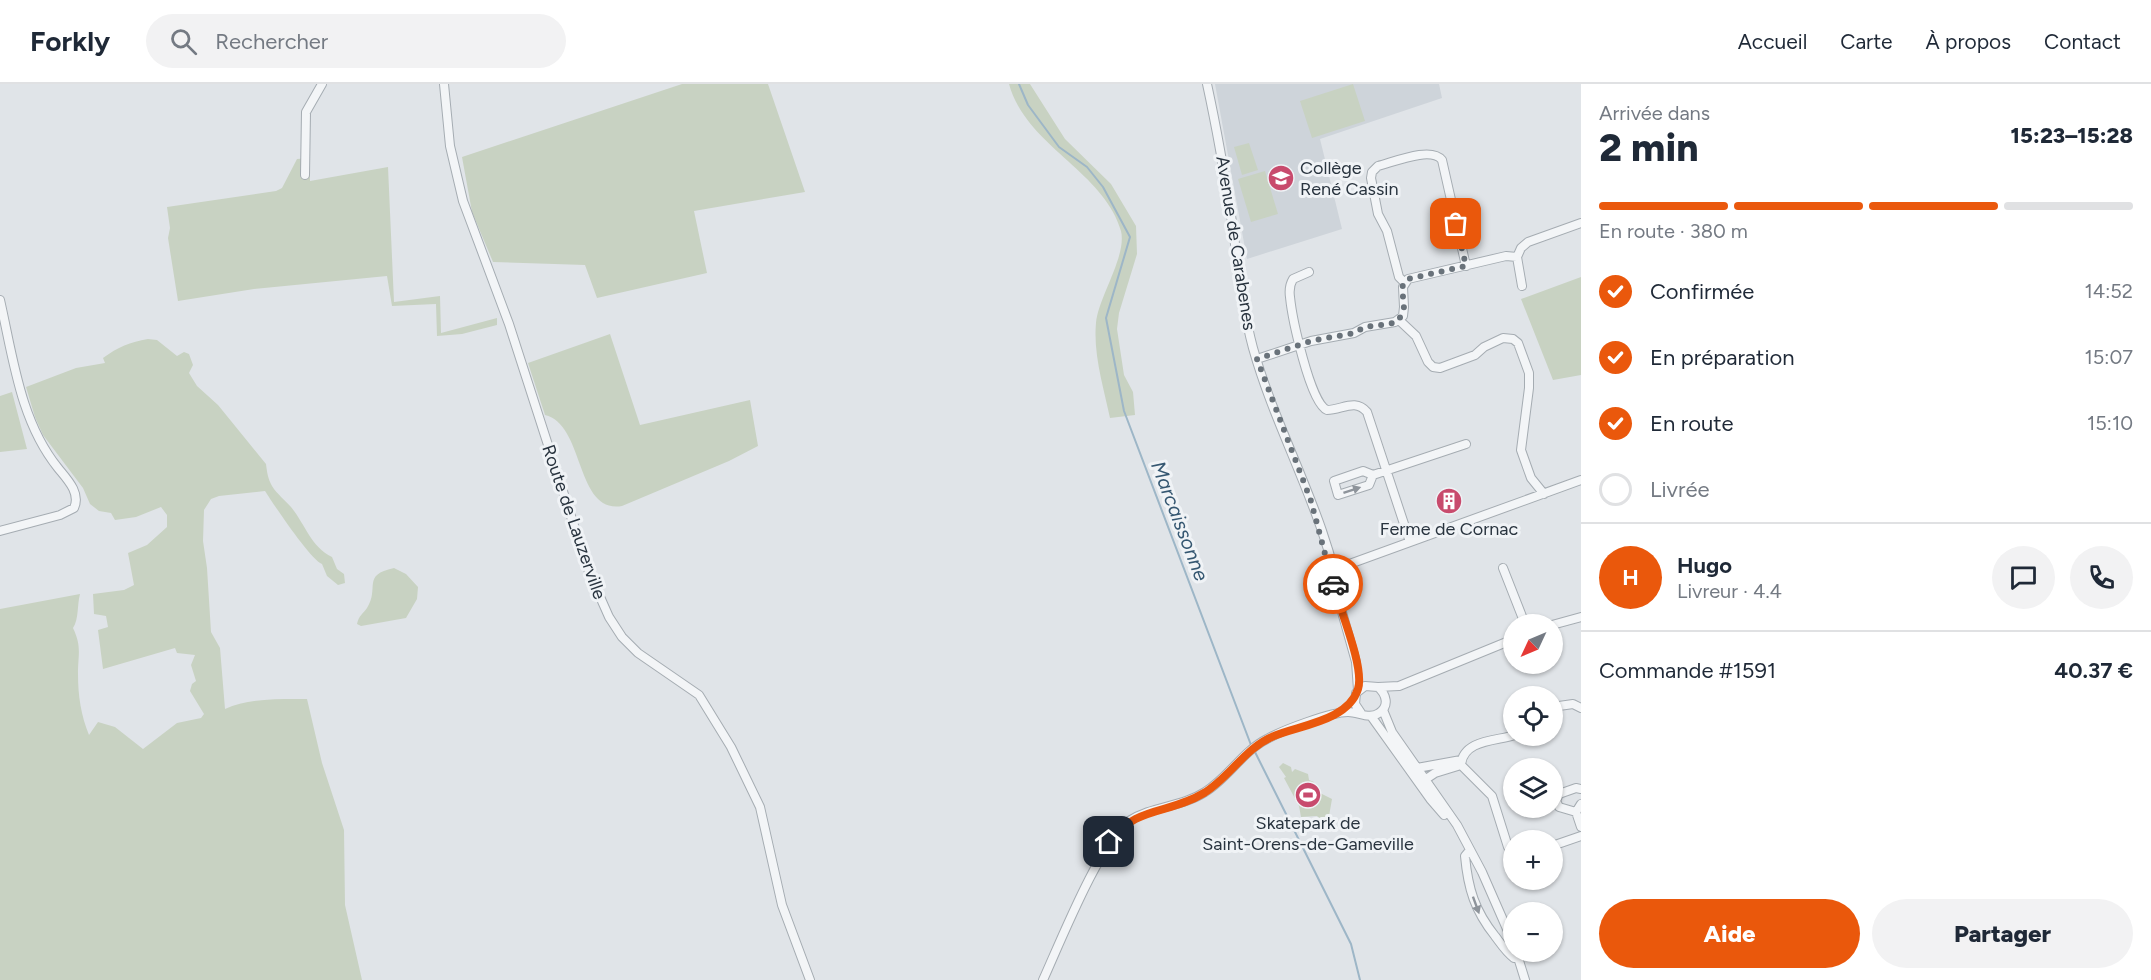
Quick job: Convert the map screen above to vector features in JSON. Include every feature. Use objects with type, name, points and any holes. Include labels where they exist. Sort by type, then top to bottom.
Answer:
[{"type":"street","points":[[305,175],[306,112],[322,84]]},
{"type":"street","name":"Route de Lauzerville","points":[[444,84],[450,146],[462,201],[501,300],[589,572],[612,623],[638,653],[699,695],[713,715],[748,779],[764,820],[782,905],[810,980]]},
{"type":"street","name":"Avenue de Carabenes","points":[[1207,84],[1225,173],[1243,300],[1257,359],[1311,501],[1333,570],[1356,662],[1356,694]]},
{"type":"street","points":[[1405,283],[1399,277],[1387,231],[1378,214],[1371,178],[1372,172],[1378,166],[1430,153],[1439,156],[1442,160],[1466,266]]},
{"type":"street","points":[[1521,286],[1517,258],[1521,248],[1528,242],[1581,223]]},
{"type":"street","points":[[1257,359],[1300,345],[1354,333],[1365,327],[1390,324],[1399,320],[1404,307],[1402,292],[1405,283],[1413,277],[1506,256],[1517,258]]},
{"type":"street","points":[[1309,272],[1293,279],[1290,289],[1300,345],[1320,406],[1330,411],[1353,404],[1365,409],[1388,470],[1410,542]]},
{"type":"street","points":[[0,302],[33,428],[42,447],[71,486],[76,500],[74,508],[60,515],[0,531]]},
{"type":"street","points":[[1399,320],[1416,336],[1428,362],[1433,367],[1440,368],[1475,354],[1503,338],[1513,339],[1518,343],[1529,373],[1521,450],[1531,478],[1544,494]]},
{"type":"street","points":[[1373,475],[1466,444]]},
{"type":"street","points":[[1333,570],[1581,480]]},
{"type":"street","name":"Avenue de Carabenes","points":[[1311,501],[1316,526],[1342,609]]},
{"type":"street","points":[[1503,568],[1521,614]]},
{"type":"street","points":[[1563,622],[1581,617]]},
{"type":"street","points":[[1340,712],[1365,686],[1399,686],[1503,643]]},
{"type":"street","name":"Avenue de Carabenes","points":[[1356,662],[1364,676],[1376,686]]},
{"type":"street","points":[[1376,686],[1385,696],[1384,706],[1392,732],[1417,768],[1431,800],[1459,832],[1470,850],[1503,920]]},
{"type":"street","points":[[1371,716],[1384,706],[1399,686]]},
{"type":"street","points":[[1356,694],[1357,709],[1361,713]]},
{"type":"street","points":[[1563,705],[1573,704],[1581,708]]},
{"type":"street","points":[[1043,980],[1102,855],[1116,833],[1136,817],[1204,793],[1260,744],[1274,735],[1340,712],[1361,713],[1371,716],[1421,779]]},
{"type":"street","points":[[1421,779],[1461,762],[1476,744],[1503,738]]},
{"type":"street","points":[[1417,768],[1461,762]]},
{"type":"street","points":[[1461,762],[1492,796],[1503,834]]},
{"type":"street","points":[[1581,789],[1576,788],[1559,794],[1556,801],[1559,807],[1579,808],[1581,827]]},
{"type":"street","points":[[1563,842],[1581,836]]},
{"type":"street","points":[[1470,850],[1466,856],[1467,873],[1476,908],[1503,946]]},
{"type":"street","points":[[1519,962],[1525,980]]},
{"type":"shaded area","name":"Collège René Cassin","points":[[1215,84],[1439,84],[1442,98],[1320,139],[1342,229],[1247,259]]},
{"type":"green space","points":[[682,84],[768,84],[805,192],[694,211],[707,273],[597,298],[585,265],[493,262],[472,212],[462,157]]},
{"type":"green space","points":[[1009,84],[1030,84],[1065,139],[1111,184],[1136,226],[1137,254],[1119,313],[1117,329],[1124,375],[1133,392],[1135,415],[1110,418],[1095,335],[1098,313],[1120,252],[1121,231],[1112,210],[1099,191],[1031,125],[1018,106]]},
{"type":"green space","points":[[1353,84],[1365,121],[1312,138],[1300,101]]},
{"type":"green space","points":[[1249,143],[1258,170],[1242,175],[1234,147]]},
{"type":"green space","points":[[310,158],[310,181],[388,167],[394,302],[440,296],[441,333],[497,318],[497,325],[462,334],[437,336],[436,304],[392,306],[387,276],[254,289],[178,301],[168,238],[170,228],[167,207],[276,191],[282,188],[297,159]]},
{"type":"green space","points":[[1265,171],[1278,214],[1251,222],[1238,179]]},
{"type":"green space","points":[[1581,277],[1581,375],[1553,380],[1521,299]]},
{"type":"green space","points":[[610,334],[640,425],[750,400],[758,446],[729,461],[622,506],[607,505],[596,496],[588,483],[567,434],[558,422],[545,415],[528,363]]},
{"type":"green space","points":[[148,339],[157,340],[177,356],[184,352],[189,354],[193,365],[189,373],[197,386],[218,405],[266,464],[274,489],[291,507],[313,541],[332,557],[337,569],[344,574],[345,583],[338,585],[327,576],[322,564],[301,542],[265,491],[219,496],[211,499],[204,510],[203,541],[211,632],[220,648],[225,709],[255,701],[307,699],[322,763],[344,830],[345,905],[362,980],[0,980],[0,609],[80,594],[73,628],[79,646],[80,705],[89,735],[98,722],[115,727],[143,749],[177,723],[201,718],[204,714],[190,691],[192,684],[196,681],[191,665],[195,655],[177,653],[175,648],[103,669],[98,630],[108,627],[106,616],[94,614],[93,594],[124,590],[134,585],[128,553],[147,545],[167,527],[167,515],[161,507],[136,517],[115,520],[111,513],[99,511],[90,504],[83,488],[43,435],[26,387],[76,368],[105,363],[103,358],[114,351],[130,343]]},
{"type":"green space","points":[[12,392],[27,449],[0,452],[0,396]]},
{"type":"green space","points":[[394,568],[406,574],[418,587],[417,599],[406,618],[361,626],[357,624],[371,601],[374,578]]},
{"type":"green space","name":"Skatepark de Saint-Orens-de-Gameville","points":[[1283,763],[1291,767],[1292,772],[1295,769],[1308,774],[1309,780],[1314,782],[1314,790],[1332,799],[1329,816],[1320,819],[1317,816],[1301,817],[1299,806],[1279,767]]},
{"type":"building","name":"Ferme de Cornac","points":[[1451,489],[1458,509],[1447,512],[1440,493]]},
{"type":"waterway","name":"Marcaissonne","points":[[1019,84],[1028,105],[1059,147],[1087,167],[1103,187],[1130,237],[1106,318],[1124,411],[1251,745]]},
{"type":"waterway","name":"Marcaissonne","points":[[1254,750],[1351,944],[1360,980]]},
{"type":"way so far","points":[[1333,584],[1311,501],[1257,359],[1311,341],[1354,333],[1365,327],[1390,324],[1399,320],[1403,316],[1404,307],[1402,287],[1408,279],[1466,266],[1456,224]]},
{"type":"place","name":"Collège René Cassin","points":[[1281,178]]},
{"type":"place","name":"Ferme de Cornac","points":[[1449,501]]},
{"type":"place","name":"Skatepark de Saint-Orens-de-Gameville","points":[[1308,795]]},
{"type":"route","points":[[1109,842],[1122,827],[1136,817],[1204,793],[1265,740],[1340,712],[1354,698],[1359,685],[1356,662],[1333,584]]}]
